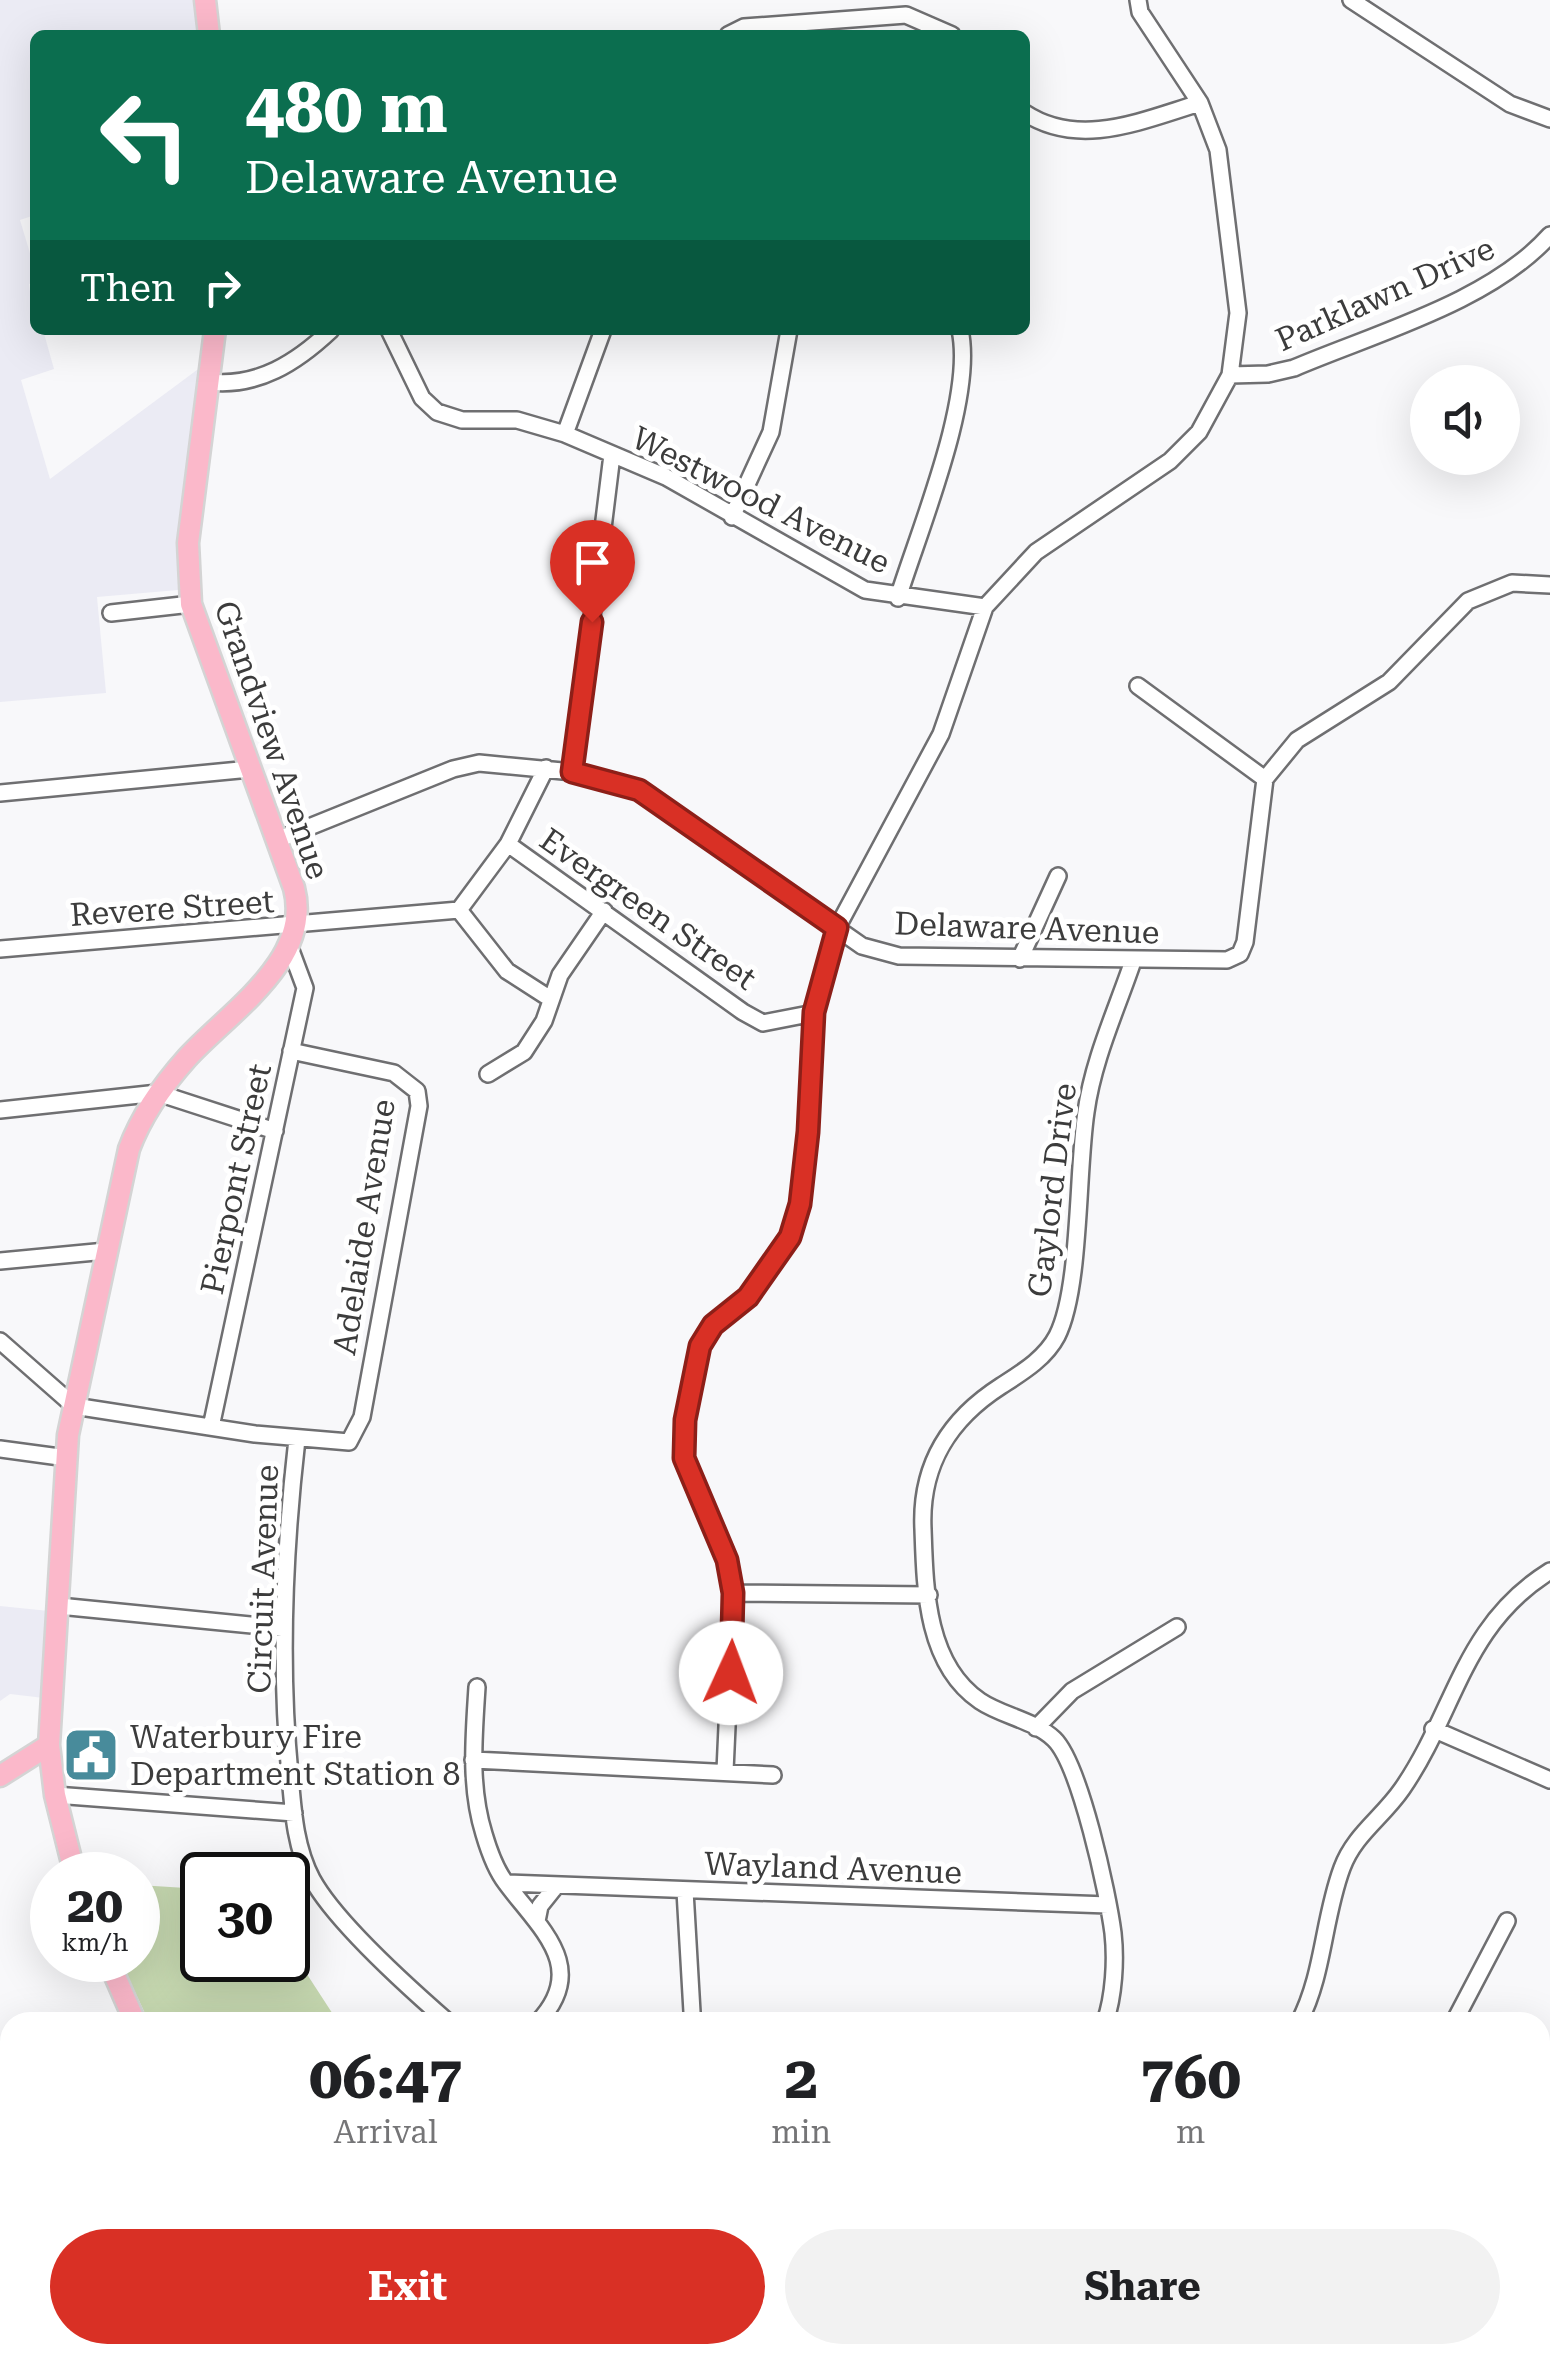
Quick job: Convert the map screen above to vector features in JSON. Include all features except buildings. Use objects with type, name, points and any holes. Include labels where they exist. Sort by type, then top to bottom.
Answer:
[{"type":"main road","points":[[205,0],[208,30]]},
{"type":"main road","name":"Grandview Avenue","points":[[215,335],[187,561],[191,604],[296,893],[292,936]]},
{"type":"main road","points":[[70,1852],[49,1745],[67,1458],[74,1406],[129,1150],[140,1120],[158,1093],[271,972],[292,936]]},
{"type":"main road","points":[[0,1776],[49,1745]]},
{"type":"main road","points":[[118,1982],[131,2012]]},
{"type":"street","points":[[725,1771],[733,1593],[727,1560],[684,1458],[685,1420],[700,1346],[713,1325],[748,1297],[790,1237],[800,1204],[808,1132],[814,1012],[837,928],[941,734],[985,607],[1036,552],[1170,461],[1199,432],[1230,375],[1238,314],[1218,150],[1200,103],[1140,12],[1138,0]]},
{"type":"street","points":[[1351,0],[1510,104],[1550,119]]},
{"type":"street","points":[[738,30],[906,15],[940,30]]},
{"type":"street","points":[[1030,116],[1040,123],[1093,132],[1200,103]]},
{"type":"street","name":"Parklawn Drive","points":[[1230,375],[1268,374],[1294,368],[1494,283],[1528,259],[1550,236]]},
{"type":"street","points":[[210,382],[261,380],[324,335]]},
{"type":"street","name":"Westwood Avenue","points":[[391,335],[422,398],[437,412],[462,420],[518,420],[565,434],[666,477],[865,590],[898,598],[985,607]]},
{"type":"street","points":[[565,434],[601,335]]},
{"type":"street","points":[[732,517],[771,432],[788,335]]},
{"type":"street","points":[[898,598],[956,410],[962,373],[960,335]]},
{"type":"street","points":[[572,772],[612,455]]},
{"type":"street","points":[[1138,686],[1265,779],[1297,740],[1389,682],[1468,601],[1512,583],[1550,585]]},
{"type":"street","points":[[111,613],[191,604]]},
{"type":"street","name":"Delaware Avenue","points":[[277,840],[453,770],[503,763],[546,768],[639,790],[862,946],[899,956],[1227,960],[1240,954],[1267,788],[1265,779]]},
{"type":"street","points":[[546,768],[508,844],[459,910],[507,971],[549,998]]},
{"type":"street","points":[[0,793],[250,769]]},
{"type":"street","name":"Evergreen Street","points":[[508,844],[763,1022],[814,1012]]},
{"type":"street","points":[[1020,960],[1058,876]]},
{"type":"street","name":"Revere Street","points":[[0,950],[292,936],[459,910]]},
{"type":"street","points":[[488,1074],[524,1052],[544,1021],[549,998],[604,911]]},
{"type":"street","name":"Pierpont Street","points":[[212,1426],[305,984],[292,936]]},
{"type":"street","name":"Gaylord Drive","points":[[1111,2012],[1113,1937],[1108,1905],[1066,1759],[1055,1740],[982,1702],[961,1686],[944,1661],[933,1634],[923,1531],[928,1468],[944,1437],[968,1410],[1028,1368],[1057,1336],[1070,1290],[1086,1109],[1133,961]]},
{"type":"street","name":"Adelaide Avenue","points":[[291,1051],[394,1072],[417,1091],[419,1106],[362,1418],[349,1442],[297,1439]]},
{"type":"street","points":[[0,1110],[158,1093],[275,1131]]},
{"type":"street","points":[[0,1261],[106,1251]]},
{"type":"street","points":[[0,1340],[74,1406],[297,1439]]},
{"type":"street","name":"Circuit Avenue","points":[[297,1439],[285,1543],[282,1628],[300,1850],[325,1898],[438,2012]]},
{"type":"street","points":[[0,1449],[67,1458]]},
{"type":"street","points":[[1303,2012],[1315,1985],[1329,1913],[1349,1850],[1404,1787],[1476,1641],[1500,1611],[1550,1571]]},
{"type":"street","points":[[733,1593],[929,1595]]},
{"type":"street","points":[[59,1606],[282,1628]]},
{"type":"street","points":[[1036,1728],[1072,1691],[1177,1627]]},
{"type":"street","points":[[477,1687],[472,1760],[483,1831],[506,1883],[559,1955],[558,1993],[545,2012]]},
{"type":"street","points":[[1433,1730],[1550,1780]]},
{"type":"street","points":[[472,1760],[773,1775]]},
{"type":"street","points":[[56,1795],[294,1813]]},
{"type":"street","name":"Wayland Avenue","points":[[506,1883],[1108,1905]]},
{"type":"street","points":[[537,1921],[540,1906],[556,1886]]},
{"type":"street","points":[[685,1891],[692,2012]]},
{"type":"street","points":[[1459,2012],[1508,1920]]},
{"type":"shaded area","points":[[0,0],[195,0],[198,30],[30,30],[30,217],[20,220],[30,253],[30,335],[44,335],[54,369],[21,380],[50,479],[201,367],[177,548],[178,590],[97,597],[106,693],[0,702]]},
{"type":"shaded area","points":[[0,1606],[49,1611],[44,1698],[10,1694],[0,1701]]},
{"type":"green space","points":[[160,1886],[180,1888],[180,1982],[310,1982],[310,1979],[332,2012],[144,2012],[130,1982],[160,1982]]},
{"type":"place","name":"Waterbury Fire Department Station 8","points":[[91,1755]]},
{"type":"route","points":[[592,622],[572,772],[639,790],[837,928],[814,1012],[808,1132],[800,1204],[790,1237],[748,1297],[713,1325],[700,1346],[685,1420],[684,1458],[727,1560],[733,1593],[731,1673]]}]
